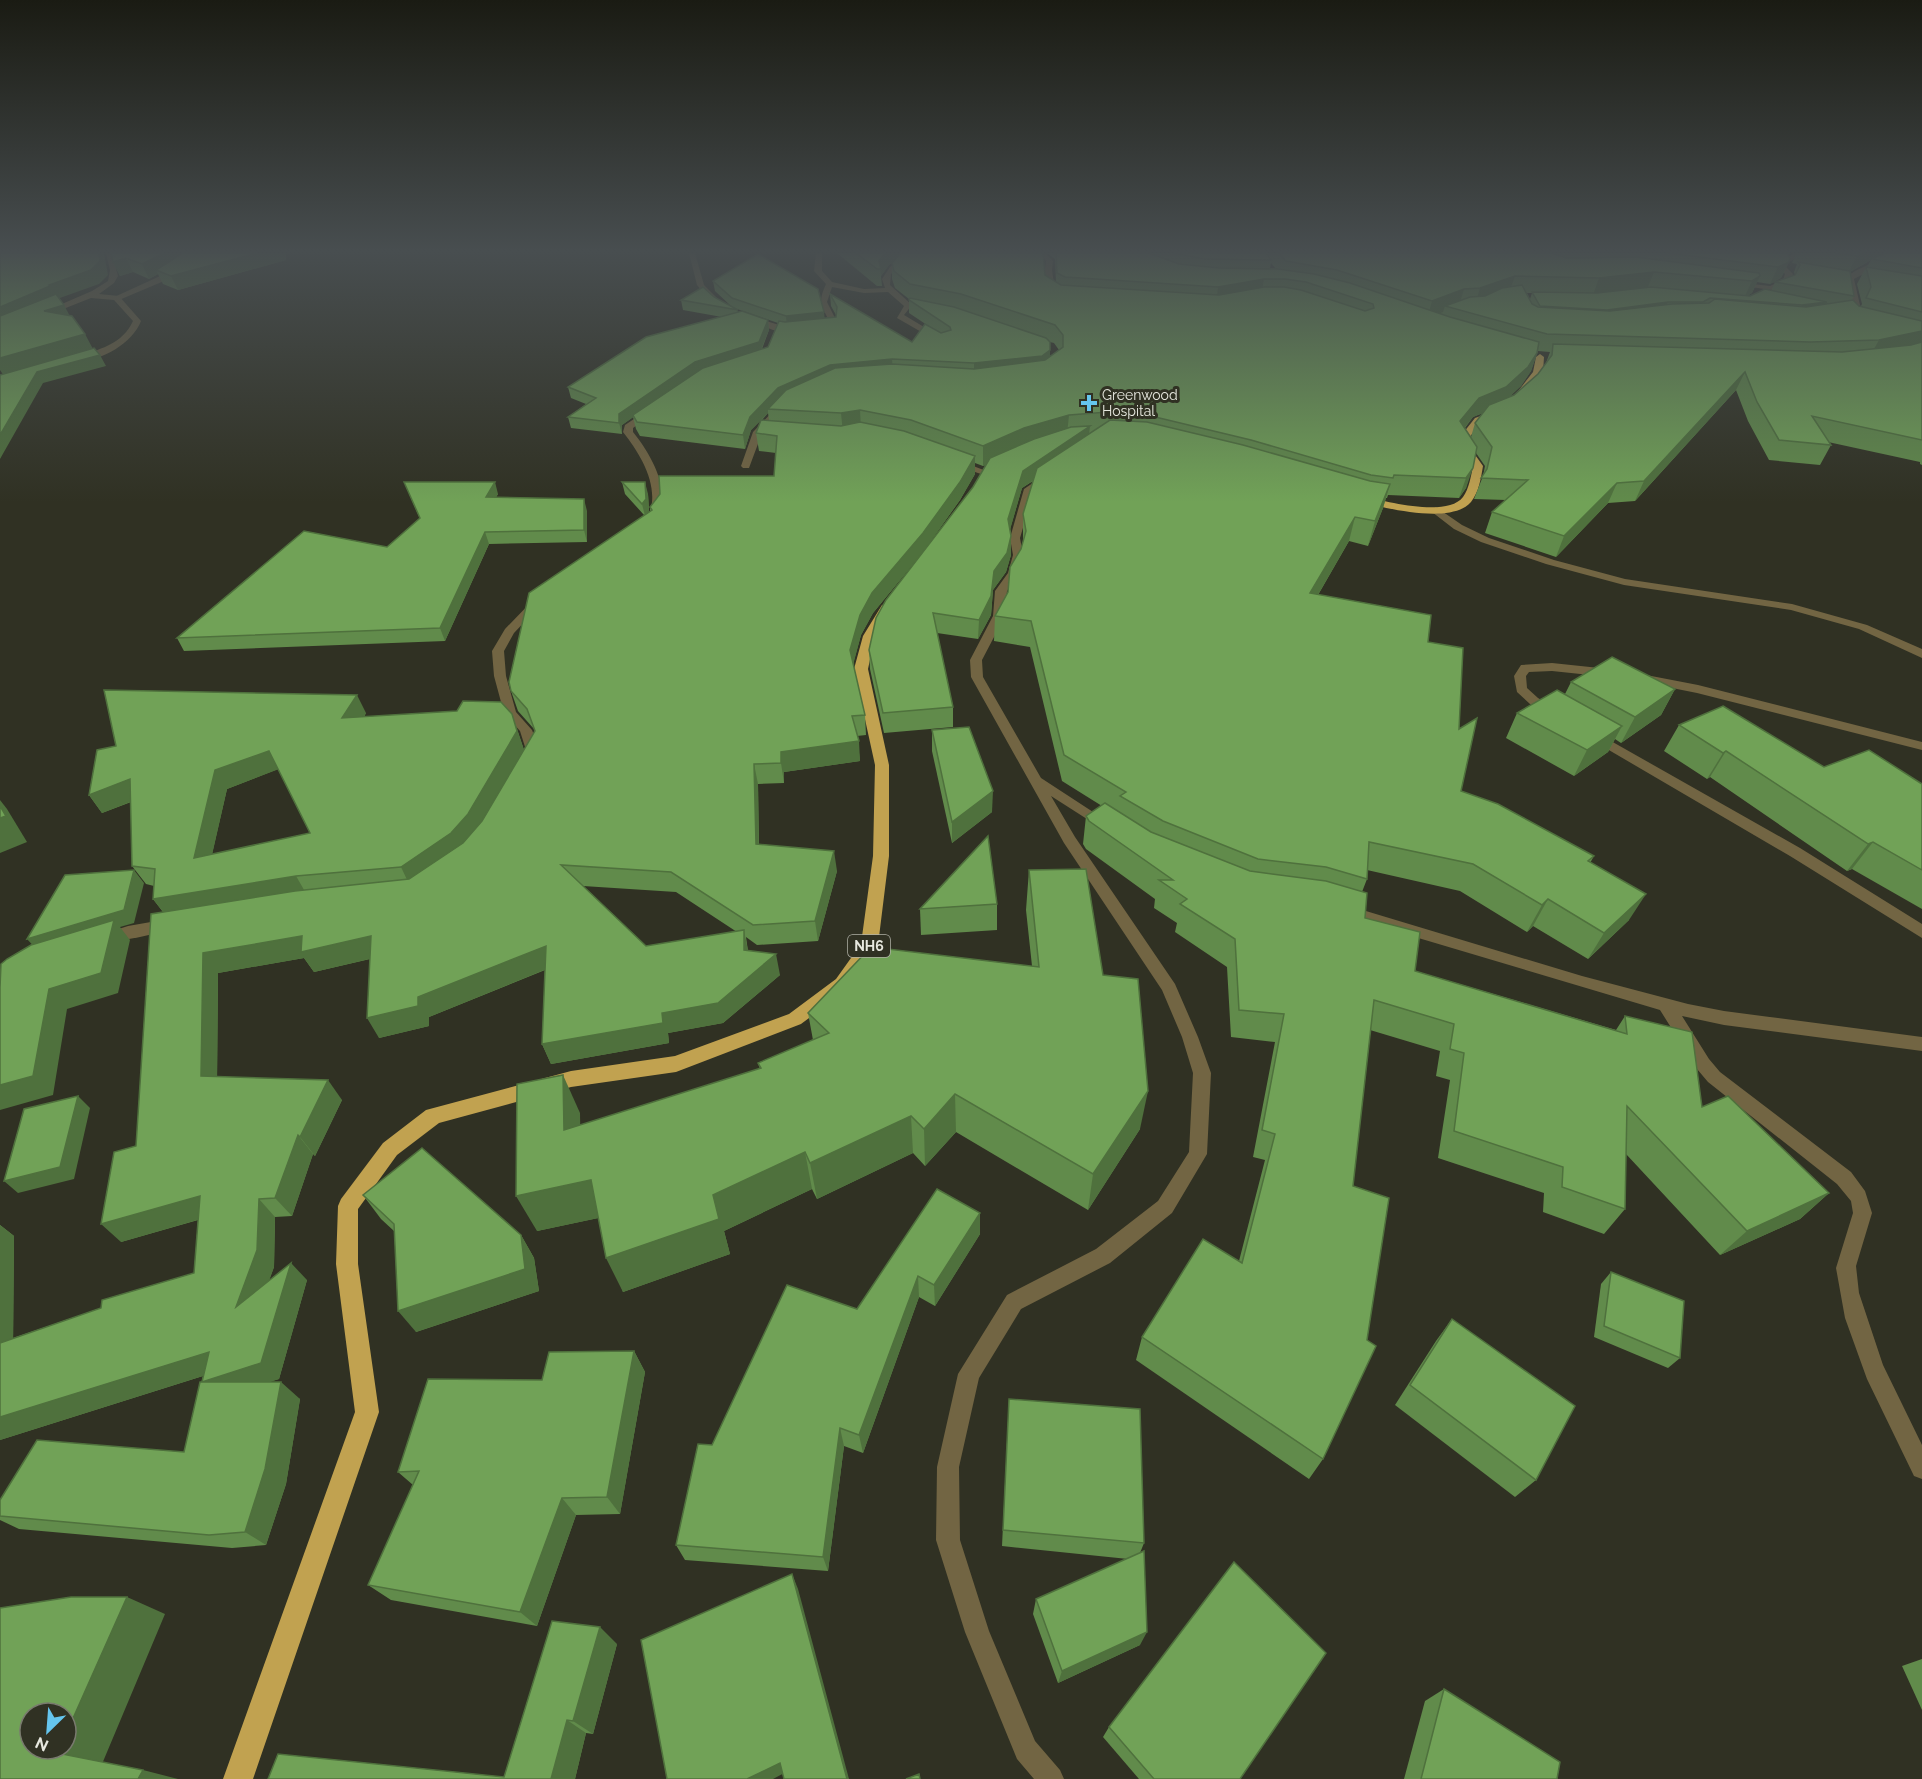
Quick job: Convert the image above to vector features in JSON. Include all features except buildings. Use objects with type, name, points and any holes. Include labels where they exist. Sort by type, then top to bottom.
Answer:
[{"type":"highway","points":[[1353,496],[1436,510],[1463,504],[1473,489],[1478,466],[1461,441],[1478,420],[1504,410],[1527,389],[1538,372],[1541,356]]},
{"type":"highway","points":[[973,492],[990,469]]},
{"type":"highway","name":"NH6","points":[[238,1779],[367,1412],[346,1263],[348,1206],[390,1149],[433,1116],[571,1079],[676,1064],[795,1018],[842,984],[869,945],[881,856],[882,765],[861,669],[869,636],[879,617],[893,599]]},
{"type":"street","points":[[69,363],[121,342],[129,336]]},
{"type":"street","points":[[935,336],[945,342]]},
{"type":"street","points":[[746,466],[758,432],[784,405],[793,400]]},
{"type":"street","points":[[642,529],[656,512],[657,497],[653,474],[637,441],[628,432],[628,428],[658,405]]},
{"type":"street","points":[[758,432],[768,432]]},
{"type":"street","points":[[952,461],[990,469]]},
{"type":"street","points":[[1051,1779],[1026,1750],[977,1632],[948,1540],[948,1467],[969,1374],[1014,1302],[1103,1256],[1165,1207],[1198,1154],[1202,1073],[1190,1037],[1169,988],[1069,840],[977,677],[976,660],[999,616],[1001,591],[1016,564],[1018,555],[1015,538],[1029,489],[1067,462]]},
{"type":"street","points":[[1436,510],[1458,527],[1485,540],[1571,568],[1624,582],[1705,592],[1792,607],[1863,627],[1922,654]]},
{"type":"street","points":[[523,766],[533,750],[525,730],[510,712],[500,676],[498,651],[508,631],[552,588]]},
{"type":"street","points":[[1567,720],[1534,701],[1521,689],[1520,676],[1525,668],[1552,667],[1624,675],[1698,689],[1922,746]]},
{"type":"street","points":[[1588,732],[1795,852],[1922,932]]},
{"type":"street","points":[[1035,780],[1122,836]]},
{"type":"street","points":[[1328,905],[1666,1005],[1724,1018],[1922,1044]]},
{"type":"street","points":[[96,942],[128,932],[187,922]]},
{"type":"street","points":[[1666,1005],[1703,1064],[1714,1077],[1844,1178],[1863,1204],[1863,1217],[1846,1267],[1852,1307],[1898,1423],[1922,1468]]},
{"type":"place","name":"Greenwood Hospital","points":[[1089,403]]}]
